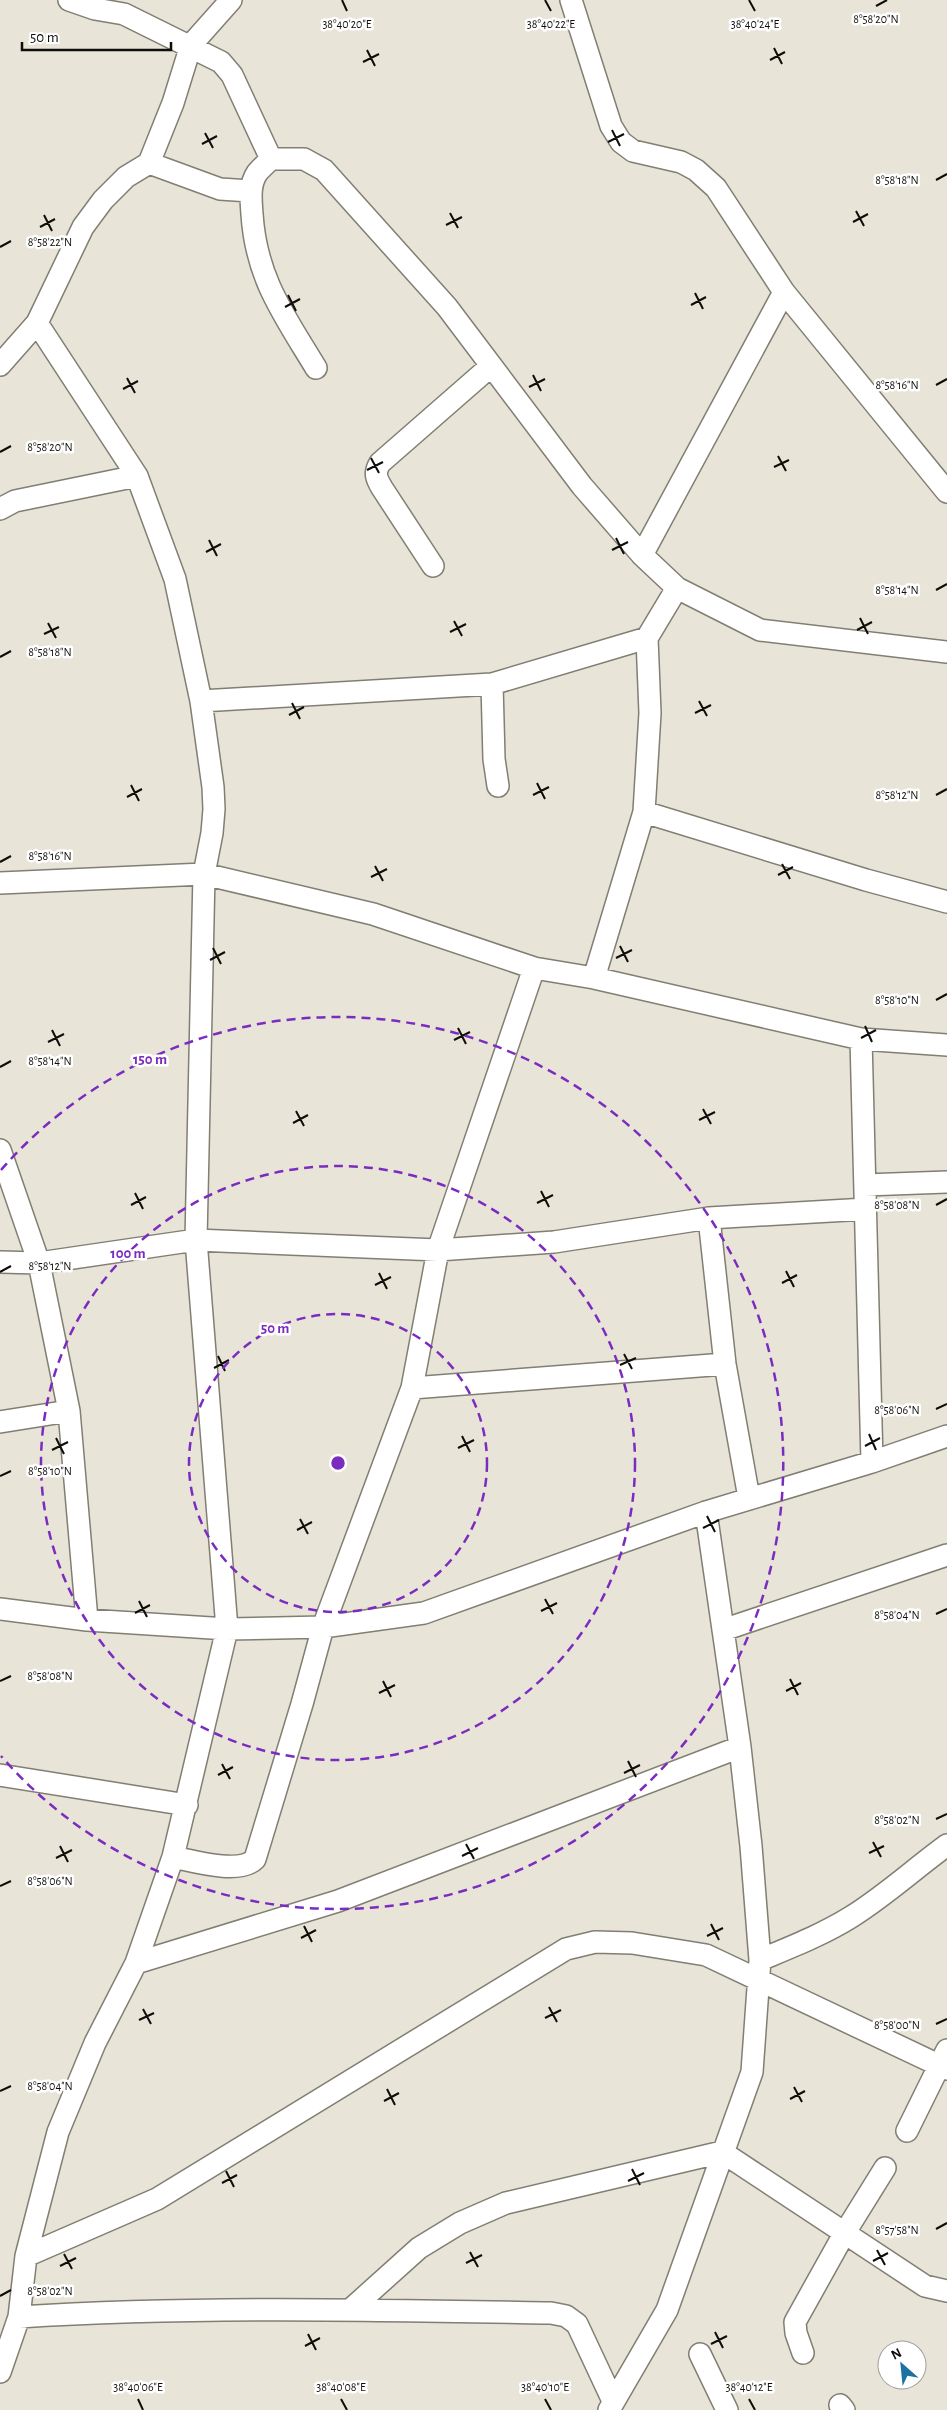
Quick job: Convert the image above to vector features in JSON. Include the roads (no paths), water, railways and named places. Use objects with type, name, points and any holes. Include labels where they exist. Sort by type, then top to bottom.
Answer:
[{"type":"street","points":[[69,0],[95,9],[124,14],[221,62],[232,75],[271,159]]},
{"type":"street","points":[[0,365],[37,323],[83,227],[108,194],[126,178],[149,163],[173,102],[191,46],[231,0]]},
{"type":"street","points":[[577,2],[611,126],[621,142],[633,151],[681,162],[696,170],[716,188],[784,292],[947,492]]},
{"type":"street","points":[[316,368],[278,306],[262,273],[253,234],[250,191],[257,173],[271,159],[286,157],[304,159],[324,170],[447,307],[582,486],[642,554],[677,588],[760,630],[947,652]]},
{"type":"street","points":[[149,163],[220,189],[250,191]]},
{"type":"street","points":[[642,554],[784,292]]},
{"type":"street","points":[[0,2372],[18,2317],[26,2256],[58,2132],[95,2042],[136,1964],[173,1858],[227,1629],[196,1240],[204,874],[212,833],[214,809],[200,701],[175,579],[137,476],[37,323]]},
{"type":"street","points":[[433,566],[376,479],[376,470],[380,464],[491,366]]},
{"type":"street","points":[[0,509],[15,501],[137,476]]},
{"type":"street","points":[[594,978],[644,812],[650,713],[648,638],[677,588]]},
{"type":"street","points":[[200,701],[492,684],[648,638]]},
{"type":"street","points":[[492,684],[494,758],[498,786]]},
{"type":"street","points":[[644,812],[866,880],[947,902]]},
{"type":"street","points":[[0,883],[204,874],[373,914],[534,968],[594,978],[861,1039],[947,1045]]},
{"type":"street","points":[[173,1858],[239,1868],[250,1865],[255,1859],[302,1704],[323,1627],[412,1388],[438,1250],[534,968]]},
{"type":"street","points":[[861,1039],[872,1462]]},
{"type":"street","points":[[0,1150],[39,1263],[70,1411],[87,1620]]},
{"type":"street","points":[[865,1185],[947,1182]]},
{"type":"street","points":[[0,1262],[39,1263],[196,1240],[438,1250],[554,1242],[709,1218],[866,1209]]},
{"type":"street","points":[[709,1218],[725,1364],[749,1498]]},
{"type":"street","points":[[412,1388],[725,1364]]},
{"type":"street","points":[[0,1422],[70,1411]]},
{"type":"street","points":[[0,1609],[87,1620],[227,1629],[323,1627],[424,1614],[706,1512],[872,1462],[947,1436]]},
{"type":"street","points":[[611,2406],[667,2310],[752,2072],[760,1960],[740,1747],[706,1512]]},
{"type":"street","points":[[723,1630],[947,1555]]},
{"type":"street","points":[[136,1964],[338,1901],[740,1747]]},
{"type":"street","points":[[0,1776],[187,1805]]},
{"type":"street","points":[[760,1960],[821,1934],[851,1917],[947,1845]]},
{"type":"street","points":[[26,2256],[157,2198],[566,1950],[595,1942],[641,1944],[706,1955],[759,1982],[944,2062],[907,2131]]},
{"type":"street","points":[[350,2310],[419,2248],[460,2223],[506,2203],[722,2152],[925,2286],[947,2291]]},
{"type":"street","points":[[803,2353],[796,2333],[795,2322],[844,2234],[885,2168]]},
{"type":"street","points":[[18,2317],[91,2313],[350,2310],[551,2313],[566,2316],[577,2324],[611,2406]]},
{"type":"street","points":[[700,2354],[727,2410]]}]
